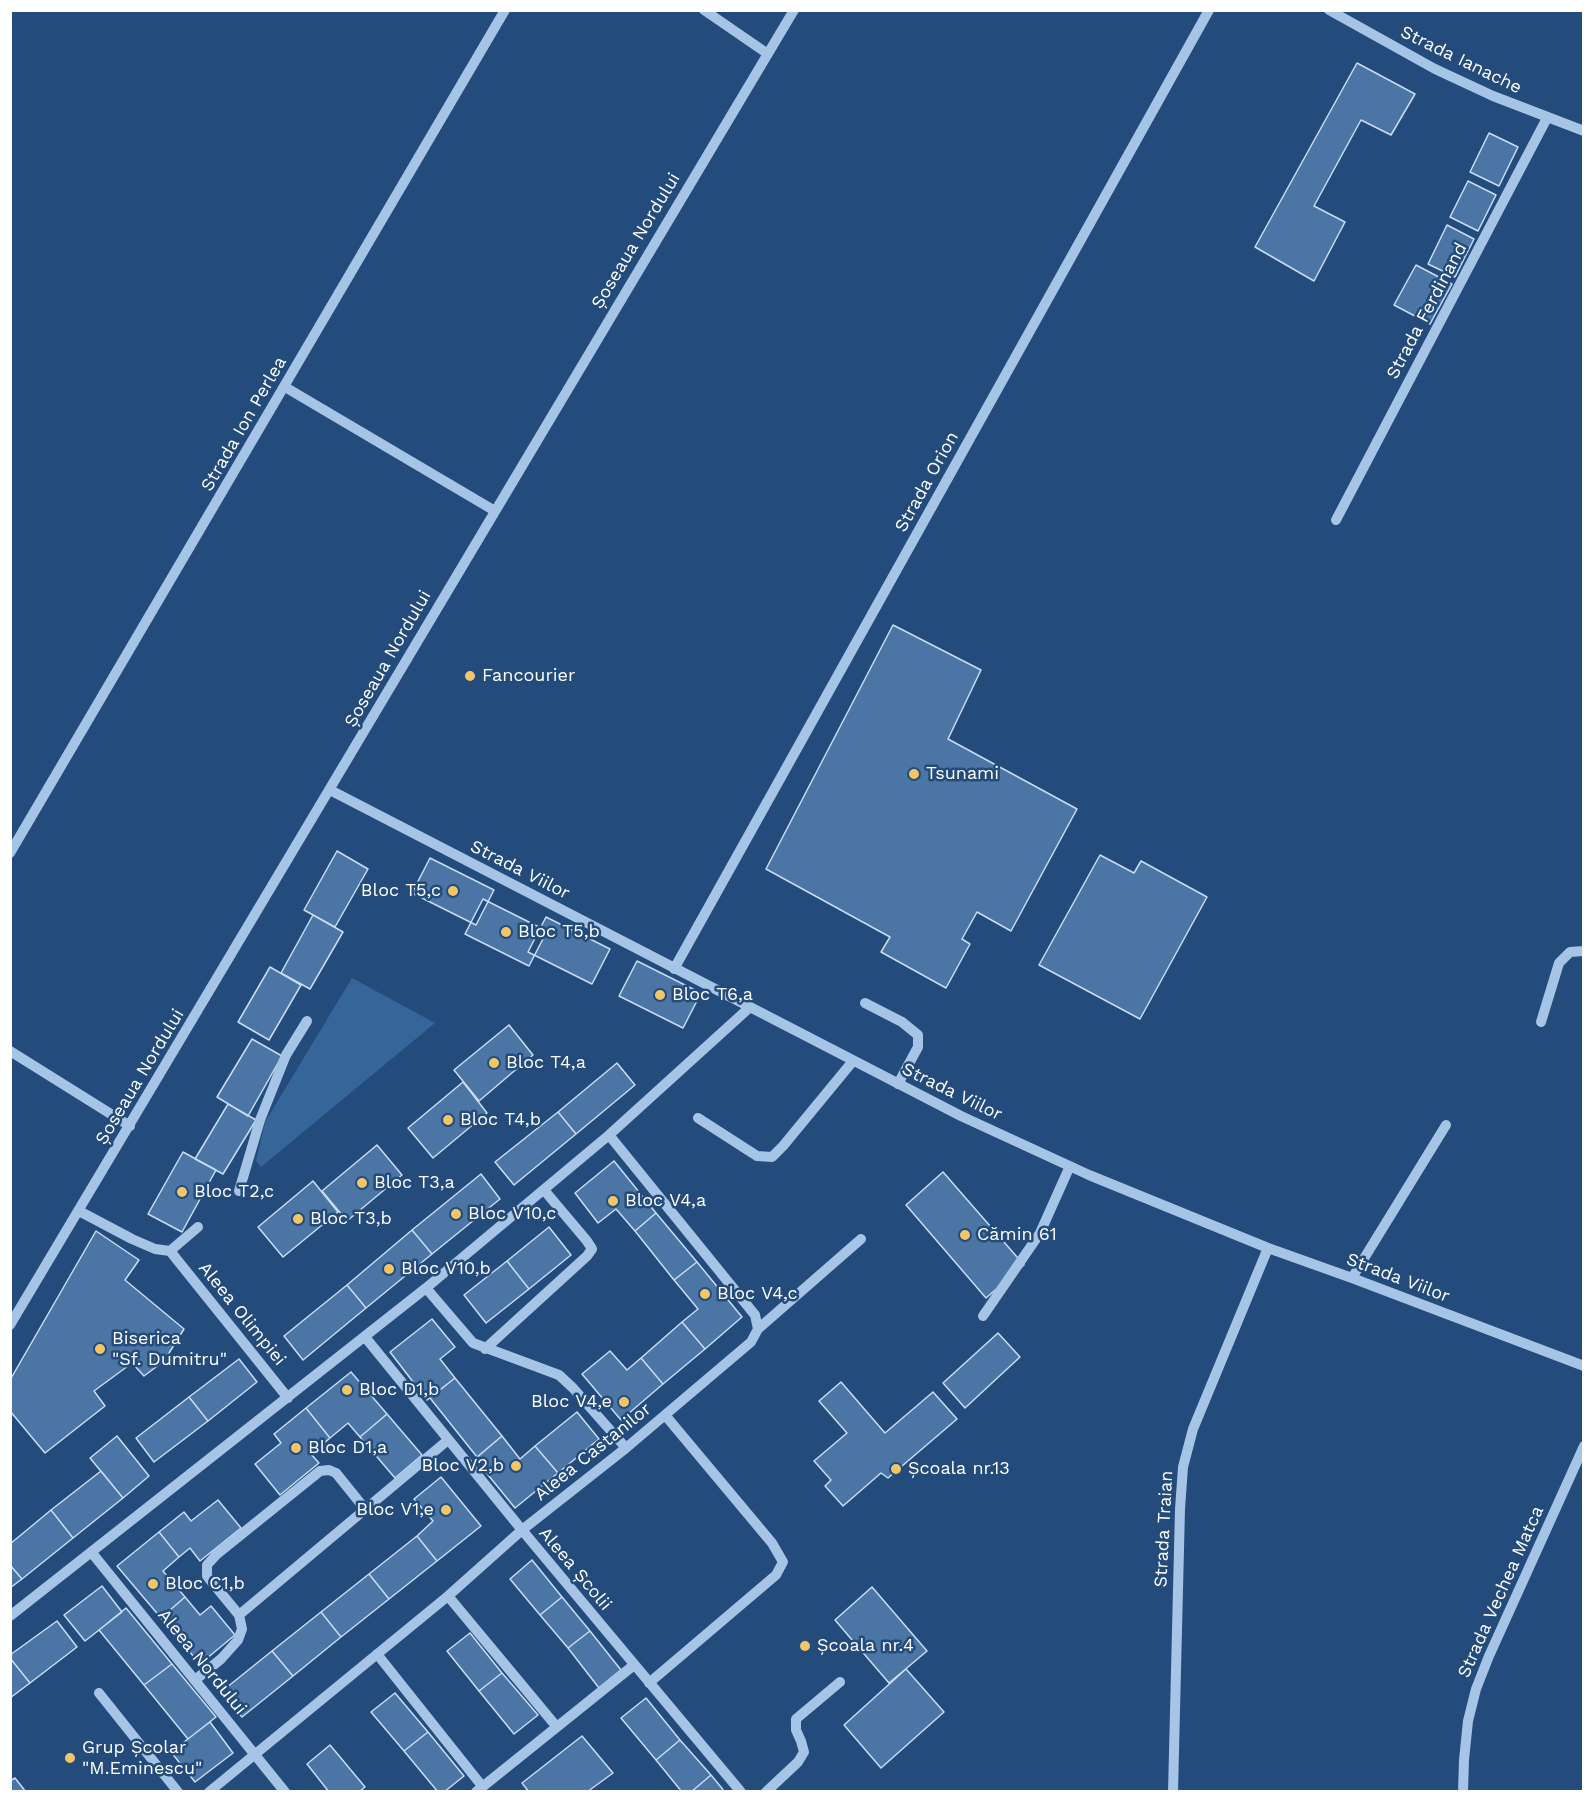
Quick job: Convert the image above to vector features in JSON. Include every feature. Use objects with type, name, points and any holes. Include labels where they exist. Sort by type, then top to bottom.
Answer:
[{"type":"street","name":"Strada Ion Perlea","points":[[10,854],[505,10]]},
{"type":"street","points":[[705,10],[768,54]]},
{"type":"street","name":"Șoseaua Nordului","points":[[10,1325],[794,10]]},
{"type":"street","name":"Strada Orion","points":[[674,969],[1209,10]]},
{"type":"street","name":"Strada Ianache","points":[[1329,10],[1435,69],[1492,96],[1584,131]]},
{"type":"street","name":"Strada Ferdinand","points":[[1336,520],[1547,118]]},
{"type":"street","points":[[285,387],[495,511]]},
{"type":"street","name":"Strada Viilor","points":[[330,790],[961,1116],[1070,1166],[1268,1248],[1584,1366]]},
{"type":"street","points":[[1541,1022],[1559,963],[1570,952],[1584,951]]},
{"type":"street","points":[[865,1003],[902,1022],[918,1035],[918,1047],[898,1084]]},
{"type":"street","points":[[10,1616],[426,1288],[609,1135],[749,1008]]},
{"type":"street","points":[[239,1191],[260,1120],[286,1055],[307,1021]]},
{"type":"street","points":[[10,1051],[129,1126]]},
{"type":"street","points":[[698,1118],[757,1156],[772,1157],[853,1061]]},
{"type":"street","points":[[1352,1278],[1446,1125]]},
{"type":"street","points":[[609,1135],[755,1315],[758,1329]]},
{"type":"street","points":[[983,1316],[1040,1233],[1070,1166]]},
{"type":"street","points":[[485,1348],[592,1249],[544,1190]]},
{"type":"street","points":[[79,1211],[155,1249],[170,1251],[198,1227]]},
{"type":"street","name":"Aleea Castanilor","points":[[209,1791],[448,1596],[522,1530],[665,1415],[751,1342],[758,1329],[861,1239]]},
{"type":"street","name":"Strada Traian","points":[[1173,1791],[1183,1467],[1193,1429],[1268,1248]]},
{"type":"street","name":"Aleea Olimpiei","points":[[170,1251],[288,1398]]},
{"type":"street","points":[[426,1288],[473,1343],[559,1375],[626,1448]]},
{"type":"street","name":"Aleea Școlii","points":[[364,1337],[634,1665],[741,1791]]},
{"type":"street","points":[[649,1683],[776,1575],[783,1562],[772,1543],[665,1415]]},
{"type":"street","points":[[239,1615],[448,1440]]},
{"type":"street","name":"Strada Vechea Matca","points":[[1463,1791],[1468,1721],[1476,1689],[1584,1446]]},
{"type":"street","points":[[195,1680],[221,1659],[238,1640],[242,1629],[239,1615],[207,1576],[207,1564],[217,1554],[320,1471],[328,1470],[336,1473],[366,1509]]},
{"type":"street","name":"Aleea Nordului","points":[[92,1553],[285,1791]]},
{"type":"street","points":[[448,1596],[556,1726]]},
{"type":"street","points":[[377,1654],[479,1789],[634,1665]]},
{"type":"street","points":[[766,1791],[798,1762],[804,1752],[796,1730],[796,1719],[840,1682]]},
{"type":"street","points":[[99,1693],[178,1791]]},
{"type":"shaded area","points":[[352,978],[435,1023],[261,1167],[256,1161],[265,1122]]},
{"type":"building","points":[[1357,63],[1415,94],[1391,135],[1361,120],[1314,206],[1345,222],[1314,281],[1255,247]]},
{"type":"building","points":[[1489,133],[1518,147],[1499,186],[1470,172]]},
{"type":"building","points":[[1468,181],[1496,195],[1478,231],[1450,217]]},
{"type":"building","points":[[1447,225],[1474,239],[1455,277],[1428,264]]},
{"type":"building","points":[[1416,265],[1452,284],[1430,324],[1394,305]]},
{"type":"building","name":"Tsunami","points":[[893,625],[981,670],[948,739],[1077,809],[1011,931],[977,912],[962,939],[970,944],[946,988],[881,952],[890,937],[766,869]]},
{"type":"building","points":[[337,851],[368,869],[335,927],[304,910]]},
{"type":"building","points":[[1100,855],[1134,873],[1141,861],[1207,897],[1140,1019],[1039,965]]},
{"type":"building","name":"Bloc T5,c","points":[[430,858],[494,890],[476,925],[412,893]]},
{"type":"building","name":"Bloc T5,b","points":[[483,899],[547,931],[529,966],[465,934]]},
{"type":"building","points":[[313,915],[343,932],[310,989],[281,973]]},
{"type":"building","points":[[546,917],[610,949],[592,984],[528,952]]},
{"type":"building","name":"Bloc T6,a","points":[[637,961],[701,993],[683,1028],[619,996]]},
{"type":"building","points":[[270,967],[301,985],[269,1040],[238,1022]]},
{"type":"building","name":"Bloc T4,a","points":[[509,1025],[533,1055],[479,1101],[454,1070]]},
{"type":"building","points":[[252,1039],[282,1056],[248,1116],[217,1097]]},
{"type":"building","points":[[617,1063],[635,1085],[576,1134],[558,1112]]},
{"type":"building","name":"Bloc T4,b","points":[[463,1082],[487,1113],[433,1158],[408,1128]]},
{"type":"building","points":[[228,1104],[256,1120],[223,1174],[195,1159]]},
{"type":"building","points":[[558,1112],[576,1134],[514,1185],[495,1162]]},
{"type":"building","name":"Bloc T3,a","points":[[377,1145],[402,1175],[347,1221],[322,1191]]},
{"type":"building","name":"Bloc T2,c","points":[[183,1152],[216,1170],[182,1232],[148,1214]]},
{"type":"building","name":"Bloc V4,a","points":[[614,1161],[656,1213],[635,1231],[616,1209],[598,1223],[575,1193]]},
{"type":"building","name":"Cămin 61","points":[[943,1172],[1024,1265],[986,1298],[906,1205]]},
{"type":"building","name":"Bloc V10,c","points":[[481,1174],[500,1199],[432,1254],[412,1230]]},
{"type":"building","name":"Bloc T3,b","points":[[313,1181],[338,1212],[283,1257],[258,1227]]},
{"type":"building","points":[[656,1213],[697,1262],[674,1280],[635,1231]]},
{"type":"building","points":[[549,1227],[571,1255],[529,1289],[507,1261]]},
{"type":"building","name":"Bloc V10,b","points":[[412,1230],[432,1254],[366,1308],[347,1285]]},
{"type":"building","name":"Biserica \"Sf. Dumitru\"","points":[[96,1231],[139,1260],[125,1280],[184,1329],[164,1361],[144,1376],[132,1363],[94,1391],[105,1406],[45,1453],[10,1411],[10,1380]]},
{"type":"building","points":[[507,1261],[529,1289],[486,1323],[464,1295]]},
{"type":"building","name":"Bloc V4,c","points":[[697,1262],[742,1317],[705,1349],[682,1322],[698,1309],[674,1280]]},
{"type":"building","points":[[347,1285],[366,1308],[303,1360],[284,1336]]},
{"type":"building","points":[[432,1319],[455,1347],[440,1359],[455,1378],[427,1400],[390,1352]]},
{"type":"building","points":[[682,1322],[705,1349],[663,1384],[641,1358]]},
{"type":"building","points":[[998,1333],[1020,1357],[965,1408],[943,1383]]},
{"type":"building","name":"Bloc V4,e","points":[[610,1351],[627,1370],[641,1358],[663,1384],[621,1420],[582,1374]]},
{"type":"building","points":[[239,1359],[257,1382],[208,1421],[189,1397]]},
{"type":"building","name":"Bloc D1,b","points":[[351,1372],[387,1414],[360,1437],[348,1423],[330,1438],[306,1408]]},
{"type":"building","points":[[455,1378],[502,1436],[477,1457],[430,1398]]},
{"type":"building","points":[[841,1382],[885,1433],[933,1392],[957,1419],[888,1478],[881,1473],[843,1506],[825,1486],[831,1480],[814,1461],[847,1433],[819,1401]]},
{"type":"building","points":[[189,1397],[208,1421],[154,1462],[136,1438]]},
{"type":"building","name":"Bloc D1,a","points":[[306,1408],[330,1438],[311,1454],[319,1463],[280,1495],[255,1464],[281,1443],[274,1434]]},
{"type":"building","points":[[577,1412],[599,1439],[558,1473],[535,1446]]},
{"type":"building","points":[[387,1414],[422,1455],[395,1478],[360,1437]]},
{"type":"building","points":[[117,1436],[149,1476],[123,1498],[90,1458]]},
{"type":"building","name":"Bloc V2,b","points":[[502,1436],[520,1459],[535,1446],[558,1473],[515,1508],[475,1459]]},
{"type":"building","points":[[101,1471],[123,1498],[73,1538],[51,1510]]},
{"type":"building","name":"Bloc V1,e","points":[[441,1477],[481,1526],[437,1561],[417,1536],[433,1521],[414,1499]]},
{"type":"building","points":[[218,1500],[241,1528],[200,1561],[190,1548],[179,1557],[159,1532],[184,1512],[191,1521]]},
{"type":"building","points":[[51,1510],[73,1538],[22,1579],[10,1565],[10,1544]]},
{"type":"building","name":"Bloc C1,b","points":[[159,1532],[179,1557],[163,1571],[185,1597],[161,1618],[117,1566]]},
{"type":"building","points":[[417,1536],[437,1561],[389,1599],[369,1574]]},
{"type":"building","points":[[532,1560],[562,1597],[540,1615],[510,1579]]},
{"type":"building","points":[[10,1565],[22,1579],[10,1588]]},
{"type":"building","points":[[369,1574],[389,1599],[341,1637],[321,1612]]},
{"type":"building","points":[[102,1586],[122,1612],[85,1641],[64,1615]]},
{"type":"building","points":[[872,1587],[927,1651],[889,1683],[835,1620]]},
{"type":"building","points":[[185,1597],[200,1615],[211,1606],[235,1635],[200,1664],[161,1618]]},
{"type":"building","points":[[562,1597],[590,1631],[568,1648],[540,1615]]},
{"type":"building","points":[[126,1608],[172,1664],[144,1685],[99,1630]]},
{"type":"building","points":[[321,1612],[341,1637],[293,1676],[272,1651]]},
{"type":"building","points":[[57,1621],[77,1647],[30,1683],[10,1655]]},
{"type":"building","points":[[590,1631],[621,1670],[599,1688],[568,1648]]},
{"type":"building","points":[[470,1633],[502,1673],[479,1691],[447,1651]]},
{"type":"building","points":[[272,1651],[293,1676],[242,1717],[221,1692]]},
{"type":"building","points":[[10,1658],[30,1683],[10,1698]]},
{"type":"building","points":[[172,1664],[216,1717],[188,1739],[144,1685]]},
{"type":"building","points":[[906,1669],[944,1712],[881,1768],[844,1725]]},
{"type":"building","points":[[502,1673],[538,1715],[514,1734],[479,1691]]},
{"type":"building","points":[[395,1693],[428,1732],[404,1751],[371,1712]]},
{"type":"building","points":[[646,1698],[680,1740],[656,1760],[621,1718]]},
{"type":"building","points":[[210,1722],[233,1753],[195,1782],[171,1752]]},
{"type":"building","points":[[428,1732],[464,1776],[444,1792],[438,1792],[404,1751]]},
{"type":"building","points":[[582,1736],[613,1773],[587,1792],[529,1792],[522,1783]]},
{"type":"building","points":[[680,1740],[711,1775],[691,1792],[682,1792],[656,1760]]},
{"type":"building","points":[[330,1745],[365,1787],[359,1792],[329,1792],[307,1764]]},
{"type":"building","points":[[711,1775],[725,1792],[691,1792]]},
{"type":"building","points":[[15,1778],[26,1792],[10,1792],[10,1781]]},
{"type":"place","name":"Fancourier","points":[[470,676]]},
{"type":"place","name":"Tsunami","points":[[914,774]]},
{"type":"place","name":"Bloc T5,c","points":[[453,891]]},
{"type":"place","name":"Bloc T5,b","points":[[506,932]]},
{"type":"place","name":"Bloc T6,a","points":[[660,995]]},
{"type":"place","name":"Bloc T4,a","points":[[494,1063]]},
{"type":"place","name":"Bloc T4,b","points":[[448,1120]]},
{"type":"place","name":"Bloc T3,a","points":[[362,1183]]},
{"type":"place","name":"Bloc T2,c","points":[[182,1192]]},
{"type":"place","name":"Bloc V4,a","points":[[613,1201]]},
{"type":"place","name":"Bloc V10,c","points":[[456,1214]]},
{"type":"place","name":"Bloc T3,b","points":[[298,1219]]},
{"type":"place","name":"Cămin 61","points":[[965,1235]]},
{"type":"place","name":"Bloc V10,b","points":[[389,1269]]},
{"type":"place","name":"Bloc V4,c","points":[[705,1294]]},
{"type":"place","name":"Biserica \"Sf. Dumitru\"","points":[[100,1349]]},
{"type":"place","name":"Bloc D1,b","points":[[347,1390]]},
{"type":"place","name":"Bloc V4,e","points":[[624,1402]]},
{"type":"place","name":"Bloc D1,a","points":[[296,1448]]},
{"type":"place","name":"Bloc V2,b","points":[[516,1466]]},
{"type":"place","name":"Școala nr.13","points":[[896,1469]]},
{"type":"place","name":"Bloc V1,e","points":[[446,1510]]},
{"type":"place","name":"Bloc C1,b","points":[[153,1584]]},
{"type":"place","name":"Școala nr.4","points":[[805,1646]]},
{"type":"place","name":"Grup Școlar \"M.Eminescu\"","points":[[70,1758]]}]
